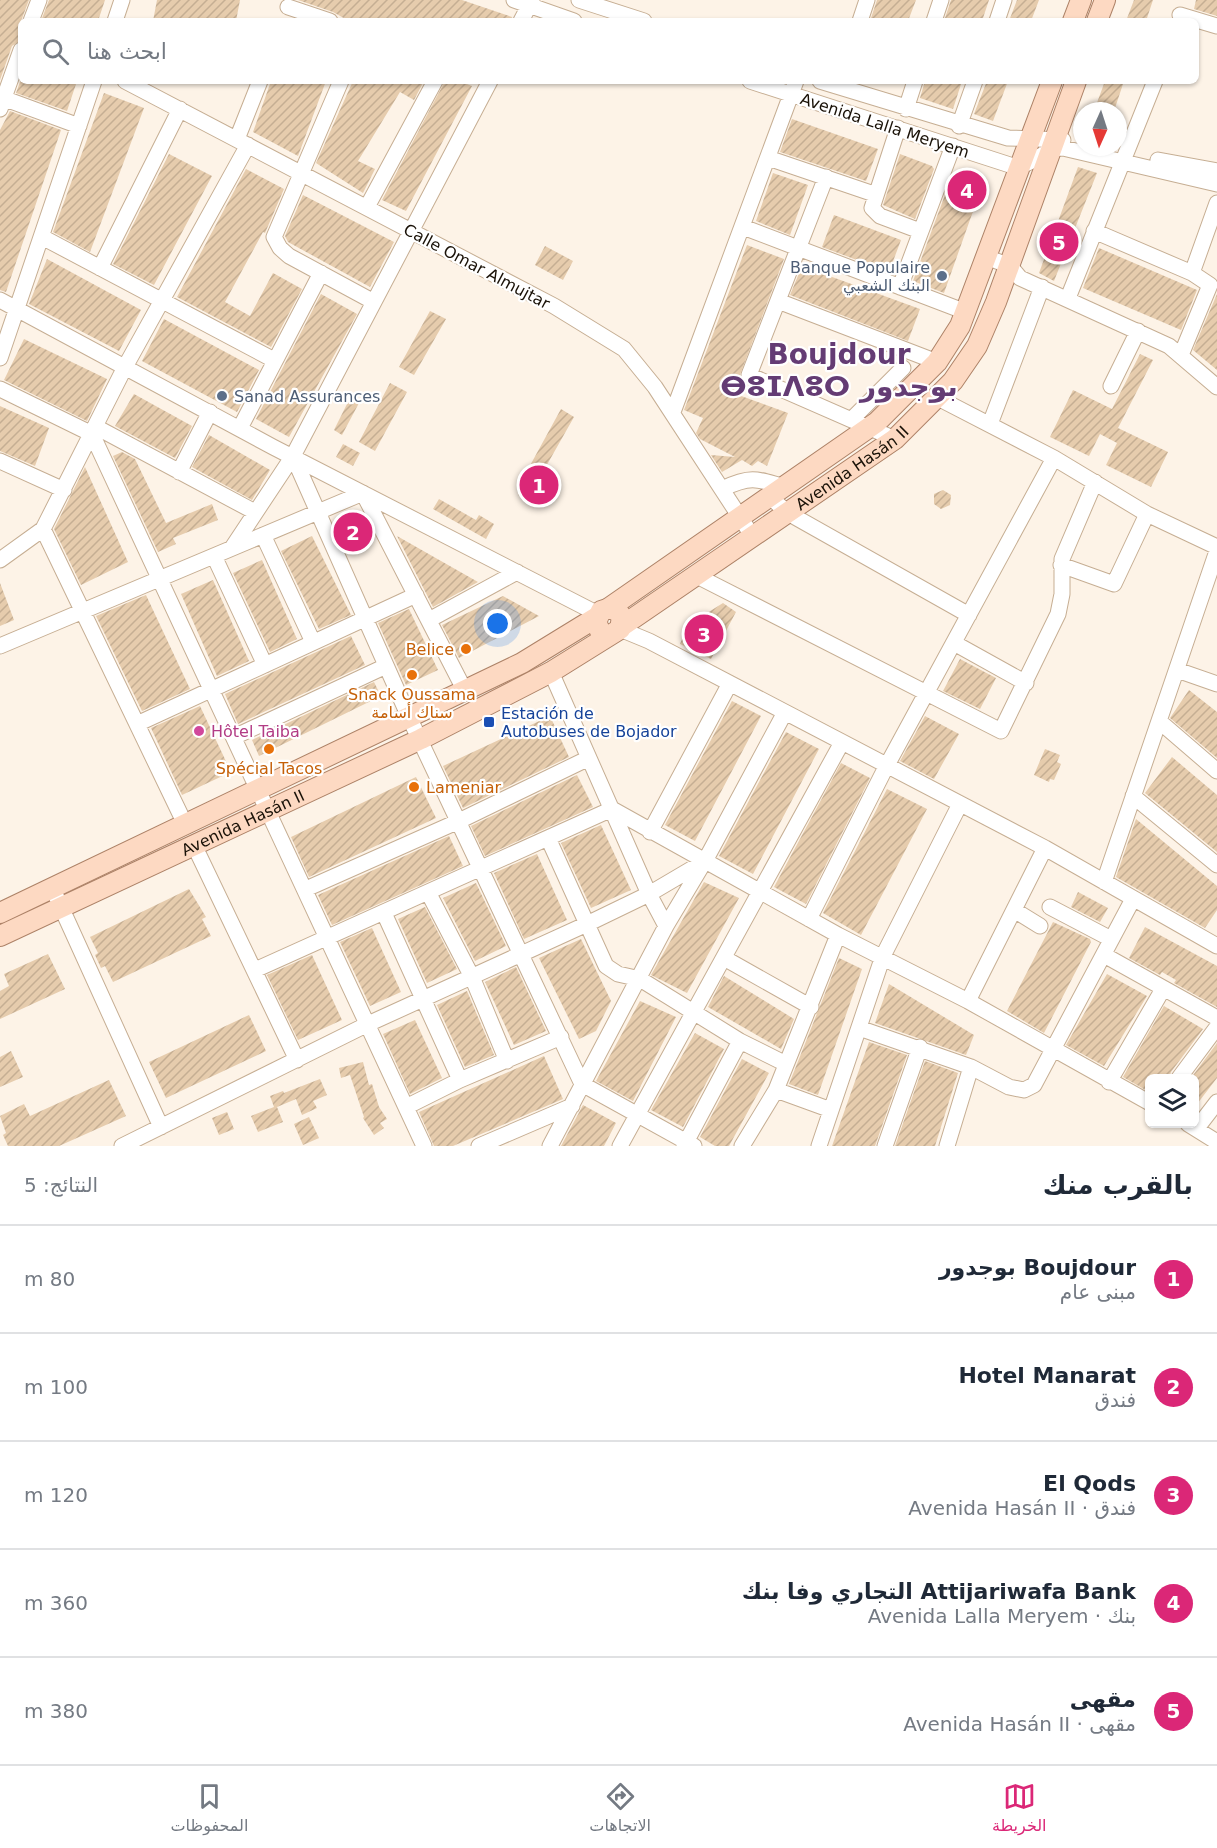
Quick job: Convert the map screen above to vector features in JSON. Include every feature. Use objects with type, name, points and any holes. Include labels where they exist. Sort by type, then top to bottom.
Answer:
[{"type":"main road","points":[[1074,18],[1081,0]]},
{"type":"main road","points":[[1099,18],[1105,0]]},
{"type":"main road","name":"Avenida Hasán II","points":[[0,914],[522,663],[601,613],[871,427],[937,362],[952,342],[966,312],[1051,84]]},
{"type":"main road","name":"Avenida Hasán II","points":[[0,936],[421,740],[551,672],[697,576],[895,439],[938,398],[977,346],[1011,275],[1052,144],[1075,84]]},
{"type":"main road","points":[[601,613],[598,630],[617,630]]},
{"type":"street","points":[[32,18],[39,0]]},
{"type":"street","points":[[116,18],[122,0]]},
{"type":"street","points":[[514,0],[531,3],[567,18]]},
{"type":"street","points":[[579,0],[635,18]]},
{"type":"street","points":[[861,18],[867,0]]},
{"type":"street","points":[[935,18],[941,0]]},
{"type":"street","points":[[998,18],[1004,0]]},
{"type":"street","points":[[523,18],[531,3]]},
{"type":"street","points":[[288,10],[319,18]]},
{"type":"street","points":[[1181,12],[1196,18]]},
{"type":"street","points":[[1199,19],[1217,26]]},
{"type":"street","points":[[18,58],[1,101],[79,126]]},
{"type":"street","points":[[0,358],[93,84]]},
{"type":"street","name":"Calle Omar Almujtar","points":[[131,84],[554,306],[624,349],[642,369],[673,412],[753,537]]},
{"type":"street","points":[[0,560],[44,529],[242,142],[259,84]]},
{"type":"street","points":[[340,84],[275,232],[275,241],[284,252],[374,302]]},
{"type":"street","points":[[367,207],[433,84]]},
{"type":"street","points":[[231,549],[293,456],[488,84]]},
{"type":"street","name":"Avenida Lalla Meryem","points":[[769,84],[794,88],[898,128],[1006,165],[1021,166]]},
{"type":"street","name":"Avenida Lalla Meryem","points":[[838,84],[959,126],[1008,138],[1032,138],[1052,144]]},
{"type":"street","points":[[906,109],[914,84]]},
{"type":"street","points":[[959,126],[974,84]]},
{"type":"street","points":[[1068,298],[1154,84]]},
{"type":"street","points":[[673,412],[794,88]]},
{"type":"street","points":[[100,268],[180,110]]},
{"type":"street","points":[[898,128],[872,204],[876,214],[920,231]]},
{"type":"street","points":[[1021,166],[1052,144],[1073,143]]},
{"type":"street","points":[[1052,144],[1126,158],[1217,171]]},
{"type":"street","points":[[900,287],[953,146]]},
{"type":"street","points":[[1121,156],[1217,184]]},
{"type":"street","points":[[768,158],[874,194]]},
{"type":"street","points":[[826,177],[749,375],[895,439]]},
{"type":"street","points":[[1192,273],[1217,203]]},
{"type":"street","points":[[742,227],[966,312]]},
{"type":"street","points":[[1094,231],[1192,273],[1210,285],[1181,355]]},
{"type":"street","points":[[42,237],[273,360]]},
{"type":"street","points":[[984,264],[1068,298],[1138,332],[1181,355],[1217,387]]},
{"type":"street","points":[[240,428],[273,360],[321,273]]},
{"type":"street","points":[[990,424],[1042,287]]},
{"type":"street","points":[[0,300],[363,493],[601,613]]},
{"type":"street","points":[[778,301],[937,362]]},
{"type":"street","points":[[1111,386],[1138,332]]},
{"type":"street","points":[[852,419],[903,368]]},
{"type":"street","points":[[0,389],[94,430],[255,512]]},
{"type":"street","points":[[938,398],[1054,458],[1147,514],[1217,548],[1104,882]]},
{"type":"street","points":[[179,472],[210,412]]},
{"type":"street","points":[[94,430],[160,579],[424,1146]]},
{"type":"street","points":[[293,456],[409,717],[582,1084],[688,1145],[740,1041]]},
{"type":"street","points":[[809,919],[886,767],[1054,458]]},
{"type":"street","points":[[0,461],[64,489]]},
{"type":"street","points":[[722,489],[746,478],[758,479],[777,492],[788,513],[969,615]]},
{"type":"street","points":[[697,576],[926,695],[1001,731],[1026,683],[1060,605],[1061,565],[1095,482]]},
{"type":"street","points":[[0,646],[363,493]]},
{"type":"street","points":[[363,493],[465,691]]},
{"type":"street","points":[[1061,565],[1114,584],[1147,514]]},
{"type":"street","points":[[44,529],[185,824]]},
{"type":"street","points":[[263,535],[313,642]]},
{"type":"street","points":[[214,556],[265,665]]},
{"type":"street","points":[[429,620],[517,572]]},
{"type":"street","points":[[137,724],[416,595]]},
{"type":"street","points":[[617,630],[649,641],[841,744],[1045,848],[1133,899],[1215,940]]},
{"type":"street","points":[[954,643],[1026,683]]},
{"type":"street","points":[[234,737],[386,666]]},
{"type":"street","points":[[1177,670],[1217,684]]},
{"type":"street","points":[[551,672],[649,894],[666,926]]},
{"type":"street","points":[[650,832],[729,685]]},
{"type":"street","points":[[550,1146],[666,926],[705,861],[784,714]]},
{"type":"street","points":[[1159,721],[1217,771]]},
{"type":"street","points":[[620,1146],[841,744]]},
{"type":"street","points":[[306,889],[459,821],[590,758]]},
{"type":"street","points":[[1133,796],[1217,865]]},
{"type":"street","points":[[819,1146],[883,956],[960,804]]},
{"type":"street","points":[[612,809],[838,935],[968,1001],[1145,1101]]},
{"type":"street","points":[[255,970],[429,894],[612,809]]},
{"type":"street","points":[[548,838],[606,966],[618,974],[640,979],[740,1041],[786,1064]]},
{"type":"street","points":[[194,844],[297,1060]]},
{"type":"street","points":[[968,1001],[1045,848]]},
{"type":"street","points":[[122,1146],[368,1024],[649,894],[705,861]]},
{"type":"street","points":[[52,887],[161,1127]]},
{"type":"street","points":[[429,894],[472,977],[507,1061]]},
{"type":"street","points":[[859,1028],[920,1047],[971,1067],[1009,1087],[1024,1090],[1034,1085],[1051,1049],[1133,899]]},
{"type":"street","points":[[1050,907],[1111,939]]},
{"type":"street","points":[[1014,910],[1040,926]]},
{"type":"street","points":[[384,913],[460,1080]]},
{"type":"street","points":[[742,1146],[776,1090],[812,1007],[838,935]]},
{"type":"street","points":[[1104,955],[1217,1018]]},
{"type":"street","points":[[724,958],[812,1007]]},
{"type":"street","points":[[1109,1082],[1163,989]]},
{"type":"street","points":[[1182,1074],[1217,1027]]},
{"type":"street","points":[[406,1107],[460,1080],[561,1037]]},
{"type":"street","points":[[885,1146],[920,1047]]},
{"type":"street","points":[[947,1146],[971,1067]]},
{"type":"street","points":[[776,1090],[831,1110]]},
{"type":"street","points":[[1199,1119],[1217,1102]]},
{"type":"street","points":[[479,1146],[572,1106]]},
{"type":"street","points":[[1195,1128],[1217,1142]]},
{"type":"building","points":[[0,0],[29,0],[22,18],[18,18],[18,42],[12,46],[0,80]]},
{"type":"building","points":[[49,0],[105,0],[99,18],[42,18]]},
{"type":"building","points":[[157,0],[240,0],[237,18],[154,18]]},
{"type":"building","points":[[298,0],[462,0],[512,17],[344,18]]},
{"type":"building","points":[[877,0],[916,0],[909,18],[871,18]]},
{"type":"building","points":[[951,0],[989,0],[983,18],[945,18]]},
{"type":"building","points":[[1017,0],[1039,0],[1032,18],[1010,18]]},
{"type":"building","points":[[1134,0],[1153,0],[1147,18],[1127,18]]},
{"type":"building","points":[[1196,0],[1217,0],[1217,16],[1194,9]]},
{"type":"building","points":[[19,84],[76,84],[67,111],[16,93]]},
{"type":"building","points":[[270,84],[325,84],[298,156],[253,132]]},
{"type":"building","points":[[352,84],[422,84],[414,100],[400,92],[358,161],[375,169],[363,193],[316,163]]},
{"type":"building","points":[[443,84],[472,86],[406,211],[382,200]]},
{"type":"building","points":[[924,84],[961,84],[953,109],[920,98]]},
{"type":"building","points":[[986,84],[1007,84],[993,121],[974,114]]},
{"type":"building","points":[[1104,84],[1123,84],[1117,102],[1097,102]]},
{"type":"building","points":[[104,93],[144,108],[90,252],[53,232]]},
{"type":"building","points":[[10,111],[61,130],[6,292],[0,290],[0,130]]},
{"type":"building","points":[[792,119],[878,149],[866,181],[780,152]]},
{"type":"building","points":[[169,154],[212,176],[154,285],[113,264]]},
{"type":"building","points":[[900,154],[932,166],[934,169],[915,219],[883,205]]},
{"type":"building","points":[[1078,167],[1097,173],[1054,281],[1039,273]]},
{"type":"building","points":[[246,169],[284,189],[265,233],[263,232],[225,302],[250,316],[273,273],[302,289],[271,347],[177,297]]},
{"type":"building","points":[[773,173],[808,185],[790,235],[756,221]]},
{"type":"building","points":[[952,176],[982,186],[944,293],[913,281]]},
{"type":"building","points":[[303,195],[394,242],[370,287],[288,242],[285,236]]},
{"type":"building","points":[[834,215],[901,240],[889,272],[822,247]]},
{"type":"building","points":[[747,245],[784,259],[733,393],[788,413],[767,466],[758,461],[752,466],[742,460],[722,472],[711,455],[735,457],[700,439],[696,433],[703,418],[684,410]]},
{"type":"building","points":[[545,246],[573,261],[563,280],[535,265]]},
{"type":"building","points":[[1099,248],[1197,290],[1181,330],[1083,288]]},
{"type":"building","points":[[47,259],[141,310],[119,351],[29,304]]},
{"type":"building","points":[[802,266],[920,309],[908,341],[790,295]]},
{"type":"building","points":[[321,294],[357,314],[289,437],[256,419]]},
{"type":"building","points":[[1217,294],[1217,370],[1193,350]]},
{"type":"building","points":[[430,311],[446,319],[414,375],[399,367]]},
{"type":"building","points":[[164,319],[259,370],[237,412],[142,361]]},
{"type":"building","points":[[24,339],[107,379],[87,421],[4,380]]},
{"type":"building","points":[[1140,354],[1153,360],[1118,428],[1168,452],[1151,487],[1106,465],[1117,443],[1100,434],[1089,456],[1050,437],[1073,390],[1112,409]]},
{"type":"building","points":[[390,383],[407,392],[375,451],[359,442]]},
{"type":"building","points":[[134,394],[192,426],[175,458],[115,426]]},
{"type":"building","points":[[350,398],[359,403],[342,435],[334,430]]},
{"type":"building","points":[[0,406],[49,428],[35,466],[0,451]]},
{"type":"building","points":[[561,409],[574,417],[527,500],[518,495],[525,484],[521,482]]},
{"type":"building","points":[[209,435],[270,470],[252,500],[192,467]]},
{"type":"building","points":[[343,444],[360,453],[353,466],[336,457]]},
{"type":"building","points":[[122,452],[135,459],[166,523],[212,504],[218,520],[173,538],[176,544],[158,552],[113,456]]},
{"type":"building","points":[[85,467],[128,562],[81,585],[54,529]]},
{"type":"building","points":[[943,490],[951,495],[950,505],[941,509],[934,504],[934,494]]},
{"type":"building","points":[[439,499],[476,520],[479,515],[494,524],[486,539],[433,509]]},
{"type":"building","points":[[356,517],[366,540],[350,548],[340,524]]},
{"type":"building","points":[[312,536],[351,615],[319,629],[281,551]]},
{"type":"building","points":[[397,536],[478,582],[433,607]]},
{"type":"building","points":[[262,560],[297,639],[270,652],[233,573]]},
{"type":"building","points":[[213,580],[249,661],[217,676],[181,594]]},
{"type":"building","points":[[0,583],[14,620],[0,626]]},
{"type":"building","points":[[146,595],[190,689],[142,711],[96,616]]},
{"type":"building","points":[[503,596],[539,616],[459,658],[442,625]]},
{"type":"building","points":[[723,603],[736,612],[711,659],[680,644],[688,625]]},
{"type":"building","points":[[409,609],[438,670],[406,685],[378,623]]},
{"type":"building","points":[[351,636],[365,665],[238,724],[225,694]]},
{"type":"building","points":[[960,659],[996,678],[980,709],[943,691]]},
{"type":"building","points":[[374,682],[381,696],[259,756],[252,740]]},
{"type":"building","points":[[1189,690],[1217,712],[1217,758],[1170,718]]},
{"type":"building","points":[[732,701],[761,716],[695,841],[665,825]]},
{"type":"building","points":[[200,706],[231,772],[182,795],[151,728]]},
{"type":"building","points":[[550,716],[569,757],[463,808],[443,766]]},
{"type":"building","points":[[925,716],[959,734],[934,779],[900,761]]},
{"type":"building","points":[[786,732],[819,749],[753,874],[719,856]]},
{"type":"building","points":[[1045,749],[1060,755],[1057,762],[1061,764],[1054,780],[1050,779],[1049,782],[1034,775]]},
{"type":"building","points":[[1172,757],[1217,795],[1217,852],[1145,793]]},
{"type":"building","points":[[841,763],[870,778],[806,904],[774,887]]},
{"type":"building","points":[[577,775],[593,807],[485,856],[471,826]]},
{"type":"building","points":[[416,777],[436,818],[309,877],[291,837]]},
{"type":"building","points":[[887,789],[927,809],[861,935],[823,913]]},
{"type":"building","points":[[1136,819],[1217,886],[1217,910],[1205,928],[1116,877]]},
{"type":"building","points":[[601,825],[631,890],[591,908],[561,843]]},
{"type":"building","points":[[449,836],[463,866],[332,925],[318,895]]},
{"type":"building","points":[[537,854],[567,920],[524,939],[494,873]]},
{"type":"building","points":[[704,882],[739,898],[687,993],[651,975]]},
{"type":"building","points":[[476,883],[506,946],[475,961],[443,898]]},
{"type":"building","points":[[189,889],[206,917],[202,919],[211,936],[113,982],[105,966],[101,968],[95,955],[98,953],[90,937]]},
{"type":"building","points":[[1078,892],[1108,908],[1100,922],[1071,907]]},
{"type":"building","points":[[425,907],[457,969],[427,983],[398,919]]},
{"type":"building","points":[[1053,922],[1090,939],[1091,942],[1044,1033],[1007,1011]]},
{"type":"building","points":[[1145,927],[1217,966],[1217,1007],[1174,983],[1176,980],[1162,972],[1160,975],[1129,958]]},
{"type":"building","points":[[372,928],[401,992],[370,1006],[340,942]]},
{"type":"building","points":[[581,939],[611,1001],[596,1031],[579,1039],[539,958]]},
{"type":"building","points":[[48,954],[65,989],[0,1019],[0,991],[9,986],[4,974]]},
{"type":"building","points":[[312,955],[342,1020],[298,1040],[267,975]]},
{"type":"building","points":[[839,958],[862,969],[818,1095],[789,1084]]},
{"type":"building","points":[[516,967],[546,1031],[514,1045],[485,982]]},
{"type":"building","points":[[1107,974],[1147,996],[1104,1066],[1066,1045]]},
{"type":"building","points":[[724,976],[794,1019],[781,1049],[708,1007]]},
{"type":"building","points":[[889,984],[974,1035],[966,1055],[875,1023]]},
{"type":"building","points":[[467,991],[494,1055],[465,1067],[437,1005]]},
{"type":"building","points":[[640,1001],[676,1017],[633,1101],[596,1081]]},
{"type":"building","points":[[1164,1006],[1203,1029],[1170,1074],[1145,1074],[1145,1090],[1123,1077]]},
{"type":"building","points":[[249,1015],[266,1051],[166,1098],[149,1062]]},
{"type":"building","points":[[415,1020],[442,1078],[410,1094],[383,1034]]},
{"type":"building","points":[[695,1033],[724,1049],[683,1127],[651,1110]]},
{"type":"building","points":[[869,1042],[907,1055],[875,1146],[832,1146]]},
{"type":"building","points":[[1217,1043],[1217,1078],[1199,1101],[1199,1074],[1194,1074]]},
{"type":"building","points":[[11,1051],[23,1077],[0,1087],[0,1057]]},
{"type":"building","points":[[544,1056],[563,1099],[453,1146],[434,1146],[419,1112]]},
{"type":"building","points":[[742,1059],[769,1073],[729,1146],[715,1146],[700,1137]]},
{"type":"building","points":[[925,1061],[958,1073],[935,1146],[895,1146]]},
{"type":"building","points":[[363,1062],[369,1085],[372,1084],[379,1107],[387,1119],[380,1123],[384,1128],[374,1135],[363,1118],[350,1075],[341,1078],[339,1068]]},
{"type":"building","points":[[320,1079],[327,1095],[313,1101],[317,1108],[302,1115],[296,1099],[277,1107],[283,1122],[258,1132],[251,1116],[274,1107],[270,1096]]},
{"type":"building","points":[[109,1080],[126,1116],[59,1146],[8,1146],[3,1135],[6,1133],[0,1116],[24,1104],[30,1116]]},
{"type":"building","points":[[583,1105],[616,1123],[604,1146],[561,1146]]},
{"type":"building","points":[[227,1112],[234,1129],[219,1135],[212,1118]]},
{"type":"building","points":[[309,1117],[319,1138],[303,1145],[294,1124]]},
{"type":"place","name":"Attijariwafa Bank التجاري وفا بنك","points":[[967,190]]},
{"type":"place","name":"مقهى","points":[[1059,242]]},
{"type":"place","name":"Banque Populaire البنك الشعبي","points":[[942,276]]},
{"type":"place","name":"Sanad Assurances","points":[[222,396]]},
{"type":"place","name":"Boujdour بوجدور","points":[[539,485]]},
{"type":"place","name":"Hotel Manarat","points":[[353,532]]},
{"type":"place","name":"El Qods","points":[[704,634]]},
{"type":"place","name":"Belice","points":[[466,649]]},
{"type":"place","name":"Snack Oussama سناك أسامة","points":[[412,675]]},
{"type":"place","name":"Estación de Autobuses de Bojador","points":[[489,722]]},
{"type":"place","name":"Hôtel Taiba","points":[[199,731]]},
{"type":"place","name":"Spécial Tacos","points":[[269,749]]},
{"type":"place","name":"Lameniar","points":[[414,787]]},
{"type":"district","name":"Boujdour ⴱⵓⵊⴷⵓⵔ بوجدور","points":[[839,370]]}]
